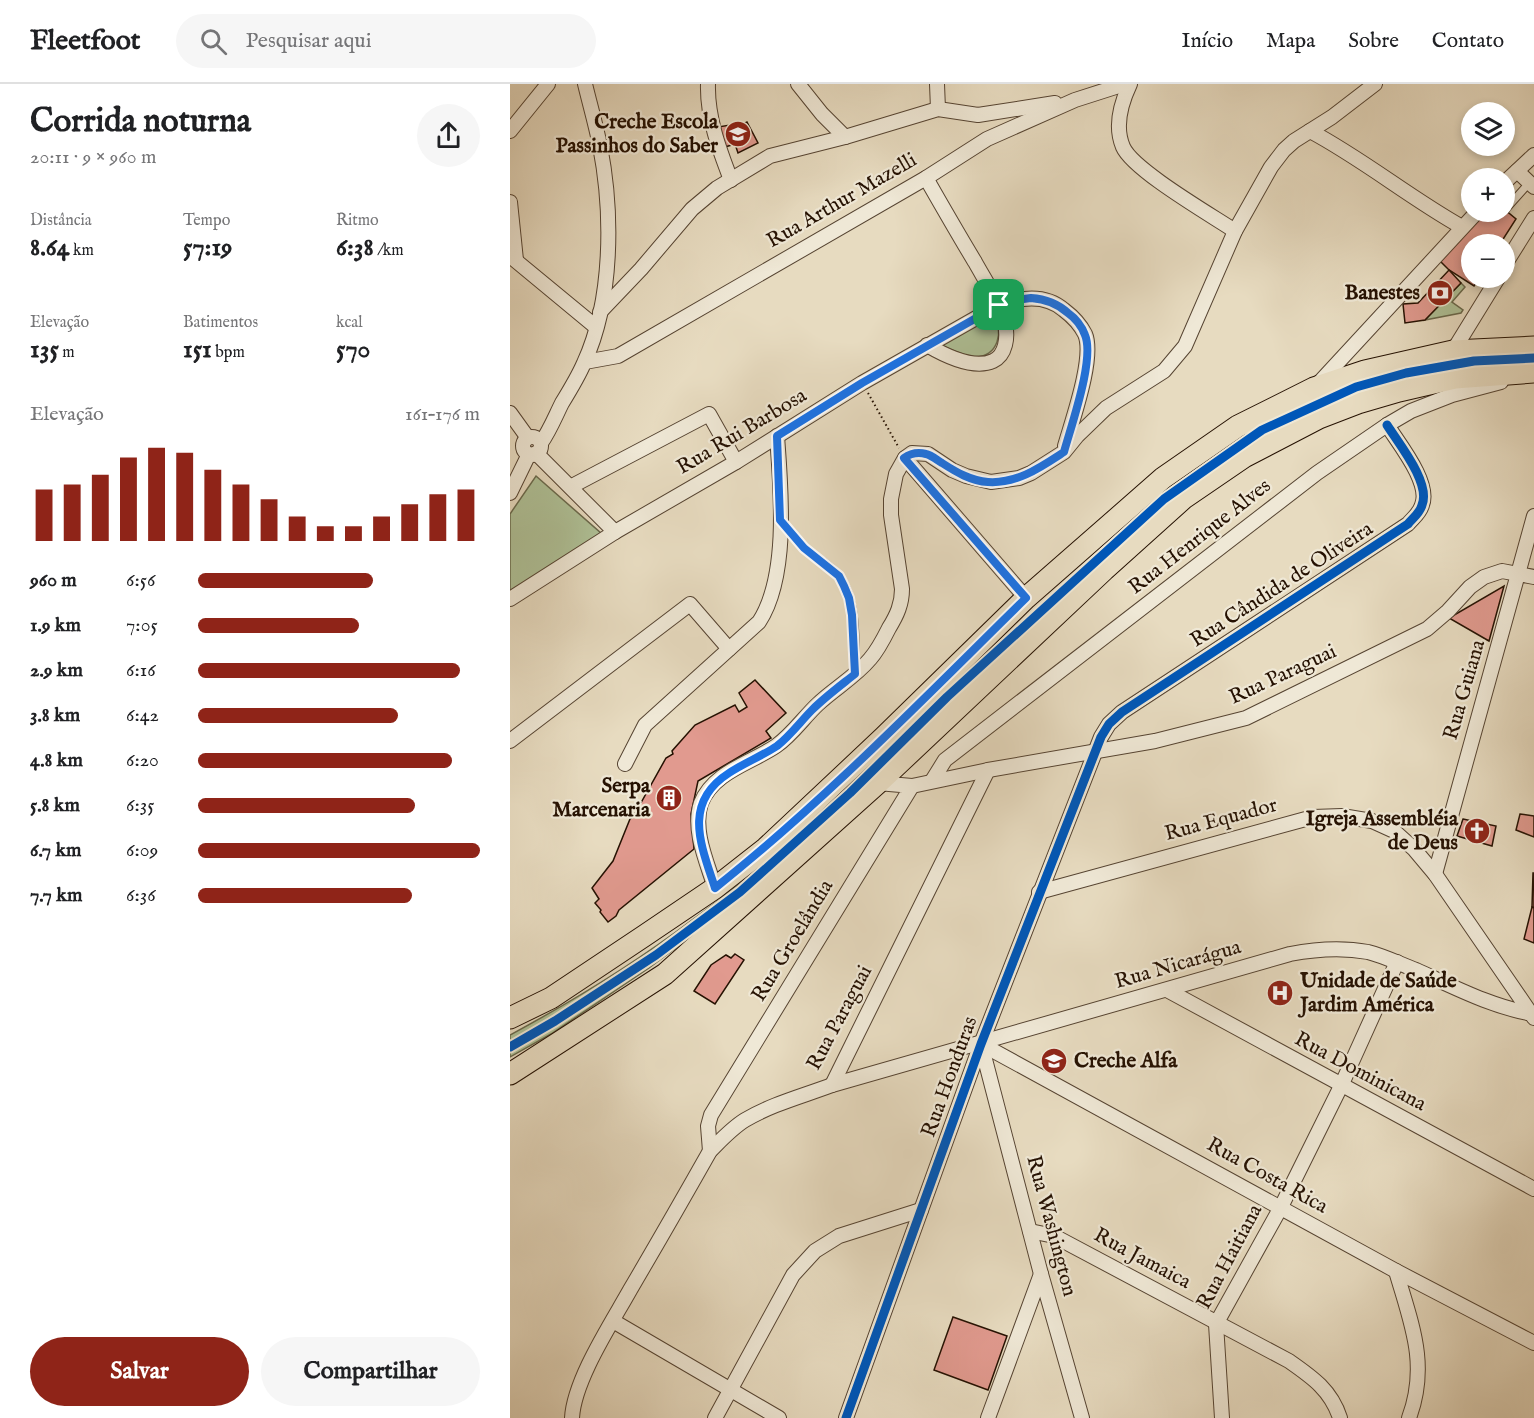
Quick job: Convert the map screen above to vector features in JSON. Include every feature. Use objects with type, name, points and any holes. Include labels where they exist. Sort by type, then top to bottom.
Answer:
[{"type":"main road","points":[[510,1018],[551,998],[715,888],[774,840],[884,737],[1026,598],[1163,478],[1238,426],[1314,388],[1365,371],[1453,351],[1534,346]]},
{"type":"main road","points":[[510,1074],[665,974],[878,783],[1175,506],[1244,457],[1319,418],[1399,390],[1455,378],[1528,372]]},
{"type":"street","points":[[510,131],[548,84]]},
{"type":"street","points":[[512,486],[528,446],[557,413],[585,362],[600,312],[608,245],[607,196],[600,146],[585,84]]},
{"type":"street","points":[[708,84],[714,131],[730,180]]},
{"type":"street","points":[[798,84],[822,114],[845,137]]},
{"type":"street","points":[[937,84],[938,109]]},
{"type":"street","name":"Rua Arthur Mazelli","points":[[585,362],[618,356],[926,178],[987,139],[1074,100],[1125,84]]},
{"type":"street","points":[[1130,84],[1123,100],[1119,123],[1119,134],[1126,153],[1143,170],[1235,231]]},
{"type":"street","points":[[902,454],[928,454],[952,470],[990,482],[1019,478],[1064,452],[1106,408],[1164,371],[1175,360],[1185,346],[1235,231],[1271,167],[1284,150],[1375,84]]},
{"type":"street","points":[[600,312],[641,269],[692,209],[730,180],[770,156],[845,137],[938,109],[978,115],[1074,100]]},
{"type":"street","points":[[978,115],[987,120],[989,124],[987,139]]},
{"type":"street","points":[[1310,131],[1462,227]]},
{"type":"street","points":[[1532,185],[1517,171],[1534,155]]},
{"type":"street","points":[[926,178],[999,305],[1006,326],[1006,343],[1000,357],[992,362],[965,361],[927,345]]},
{"type":"street","points":[[510,202],[513,258],[596,327]]},
{"type":"street","points":[[1515,248],[1534,218]]},
{"type":"street","points":[[1314,388],[1467,222]]},
{"type":"street","points":[[1453,351],[1492,288]]},
{"type":"street","name":"Rua Rui Barbosa","points":[[510,599],[615,532],[736,462],[862,383],[1008,301],[1031,298],[1053,302],[1072,316],[1085,335],[1088,345],[1086,366],[1064,452]]},
{"type":"street","name":"Rua Henrique Alves","points":[[932,781],[945,760],[1317,473],[1411,411],[1452,394],[1498,383],[1528,372]]},
{"type":"street","points":[[510,413],[528,446],[572,486],[615,532]]},
{"type":"street","points":[[572,486],[709,414],[736,462]]},
{"type":"street","name":"Rua Cândida de Oliveira","points":[[1095,752],[1108,723],[1122,712],[1408,524],[1417,515],[1423,504],[1424,491],[1421,479],[1387,425]]},
{"type":"street","points":[[625,764],[645,725],[759,622],[771,600],[777,570],[780,520],[777,436]]},
{"type":"street","points":[[902,454],[1026,598]]},
{"type":"street","points":[[715,888],[698,825],[698,816],[704,797],[710,788],[728,773],[778,745],[823,699],[871,659],[902,602],[891,499],[902,454]]},
{"type":"street","name":"Rua Guiana","points":[[1435,874],[1534,516]]},
{"type":"street","name":"Rua Paraguai","points":[[912,786],[988,770],[1155,741],[1246,718],[1427,629],[1448,611],[1470,586],[1484,578],[1503,571],[1534,577]]},
{"type":"street","points":[[510,741],[690,604],[729,649]]},
{"type":"street","name":"Rua Honduras","points":[[846,1418],[981,1044],[1095,752]]},
{"type":"street","name":"Rua Paraguai","points":[[572,1418],[573,1401],[578,1386],[710,1151],[743,1121],[765,1110],[832,1085],[988,770]]},
{"type":"street","points":[[878,783],[912,786]]},
{"type":"street","name":"Rua Groelândia","points":[[710,1151],[708,1126],[711,1115],[912,786]]},
{"type":"street","name":"Rua Equador","points":[[1040,891],[1313,817],[1372,821],[1394,831],[1435,874],[1534,1014]]},
{"type":"street","name":"Rua Nicarágua","points":[[832,1085],[1290,954],[1320,949],[1344,949],[1369,953],[1397,962],[1511,1011],[1534,1014]]},
{"type":"street","name":"Rua Haitiana","points":[[1222,1418],[1216,1324],[1281,1207],[1341,1086],[1397,962]]},
{"type":"street","name":"Rua Dominicana","points":[[1167,990],[1534,1190]]},
{"type":"street","name":"Rua Costa Rica","points":[[981,1044],[1396,1271],[1534,1343]]},
{"type":"street","name":"Rua Washington","points":[[981,1044],[1041,1274],[1082,1418]]},
{"type":"street","points":[[716,1418],[793,1275],[815,1251],[839,1236],[921,1210]]},
{"type":"street","name":"Rua Jamaica","points":[[1030,1231],[1054,1236],[1289,1361],[1317,1379],[1336,1407],[1340,1418]]},
{"type":"street","points":[[1396,1271],[1418,1352],[1418,1382],[1409,1418]]},
{"type":"street","points":[[988,1418],[1041,1274]]},
{"type":"street","points":[[613,1321],[779,1418]]},
{"type":"lane","points":[[1515,201],[1532,185]]},
{"type":"lane","points":[[780,520],[804,548],[839,576],[844,586],[852,615],[855,674]]},
{"type":"path","points":[[867,391],[902,454]]},
{"type":"green space","points":[[1461,283],[1461,288],[1464,288],[1452,302],[1463,310],[1461,313],[1425,320]]},
{"type":"green space","points":[[993,314],[999,335],[992,350],[986,355],[971,356],[939,344]]},
{"type":"green space","points":[[536,476],[602,534],[510,592],[510,514]]},
{"type":"green space","points":[[830,813],[700,930],[649,968],[551,1034],[510,1057],[510,1035],[580,995],[670,936]]},
{"type":"building","name":"Creche Escola Passinhos do Saber","points":[[747,122],[758,143],[738,153],[735,144],[725,147],[718,127],[736,124],[737,127]]},
{"type":"building","points":[[1475,222],[1514,222],[1506,234],[1463,234]]},
{"type":"building","points":[[1461,237],[1461,278],[1439,260]]},
{"type":"building","name":"Banestes","points":[[1449,270],[1461,283],[1425,320],[1405,323],[1403,304],[1418,303]]},
{"type":"building","points":[[1504,586],[1489,641],[1449,618]]},
{"type":"building","name":"Serpa Marcenaria","points":[[755,680],[786,713],[766,731],[771,738],[698,781],[691,814],[694,849],[619,910],[616,916],[608,922],[595,903],[599,899],[592,888],[613,861],[630,819],[666,758],[673,754],[672,751],[695,725],[735,705],[739,712],[747,707],[739,693]]},
{"type":"building","points":[[1520,814],[1534,816],[1534,837],[1516,830]]},
{"type":"building","name":"Igreja Assembléia de Deus","points":[[1463,819],[1496,826],[1492,846],[1457,836]]},
{"type":"building","points":[[1534,873],[1534,908],[1532,907]]},
{"type":"building","points":[[1532,907],[1534,908],[1534,943],[1524,939]]},
{"type":"building","points":[[735,954],[744,960],[715,1004],[694,991],[711,965],[726,955],[731,958]]},
{"type":"building","points":[[953,1317],[1007,1336],[988,1390],[934,1370]]},
{"type":"cycle path","points":[[510,1047],[555,1021],[656,955],[740,892],[850,793],[947,697],[1164,499],[1262,430],[1356,387],[1406,373],[1474,361],[1534,358]]},
{"type":"cycle path","points":[[846,1418],[981,1044],[1101,737],[1109,724],[1122,712],[1408,524],[1420,511],[1424,496],[1418,475],[1387,425]]},
{"type":"place","name":"Creche Escola Passinhos do Saber","points":[[738,134]]},
{"type":"place","name":"Banestes","points":[[1440,293]]},
{"type":"place","name":"Serpa Marcenaria","points":[[669,798]]},
{"type":"place","name":"Igreja Assembléia de Deus","points":[[1477,831]]},
{"type":"place","name":"Unidade de Saúde Jardim América","points":[[1280,993]]},
{"type":"place","name":"Creche Alfa","points":[[1054,1061]]},
{"type":"route","points":[[1031,298],[1053,302],[1072,316],[1085,335],[1088,356],[1064,452],[1019,478],[990,482],[977,480],[952,470],[928,454],[912,453],[904,458],[1026,598],[766,848],[715,888],[698,825],[700,805],[704,797],[717,781],[728,773],[778,745],[823,699],[855,674],[852,615],[844,586],[839,576],[804,548],[780,520],[777,436],[862,383],[999,305],[1008,301],[1031,298]]}]
